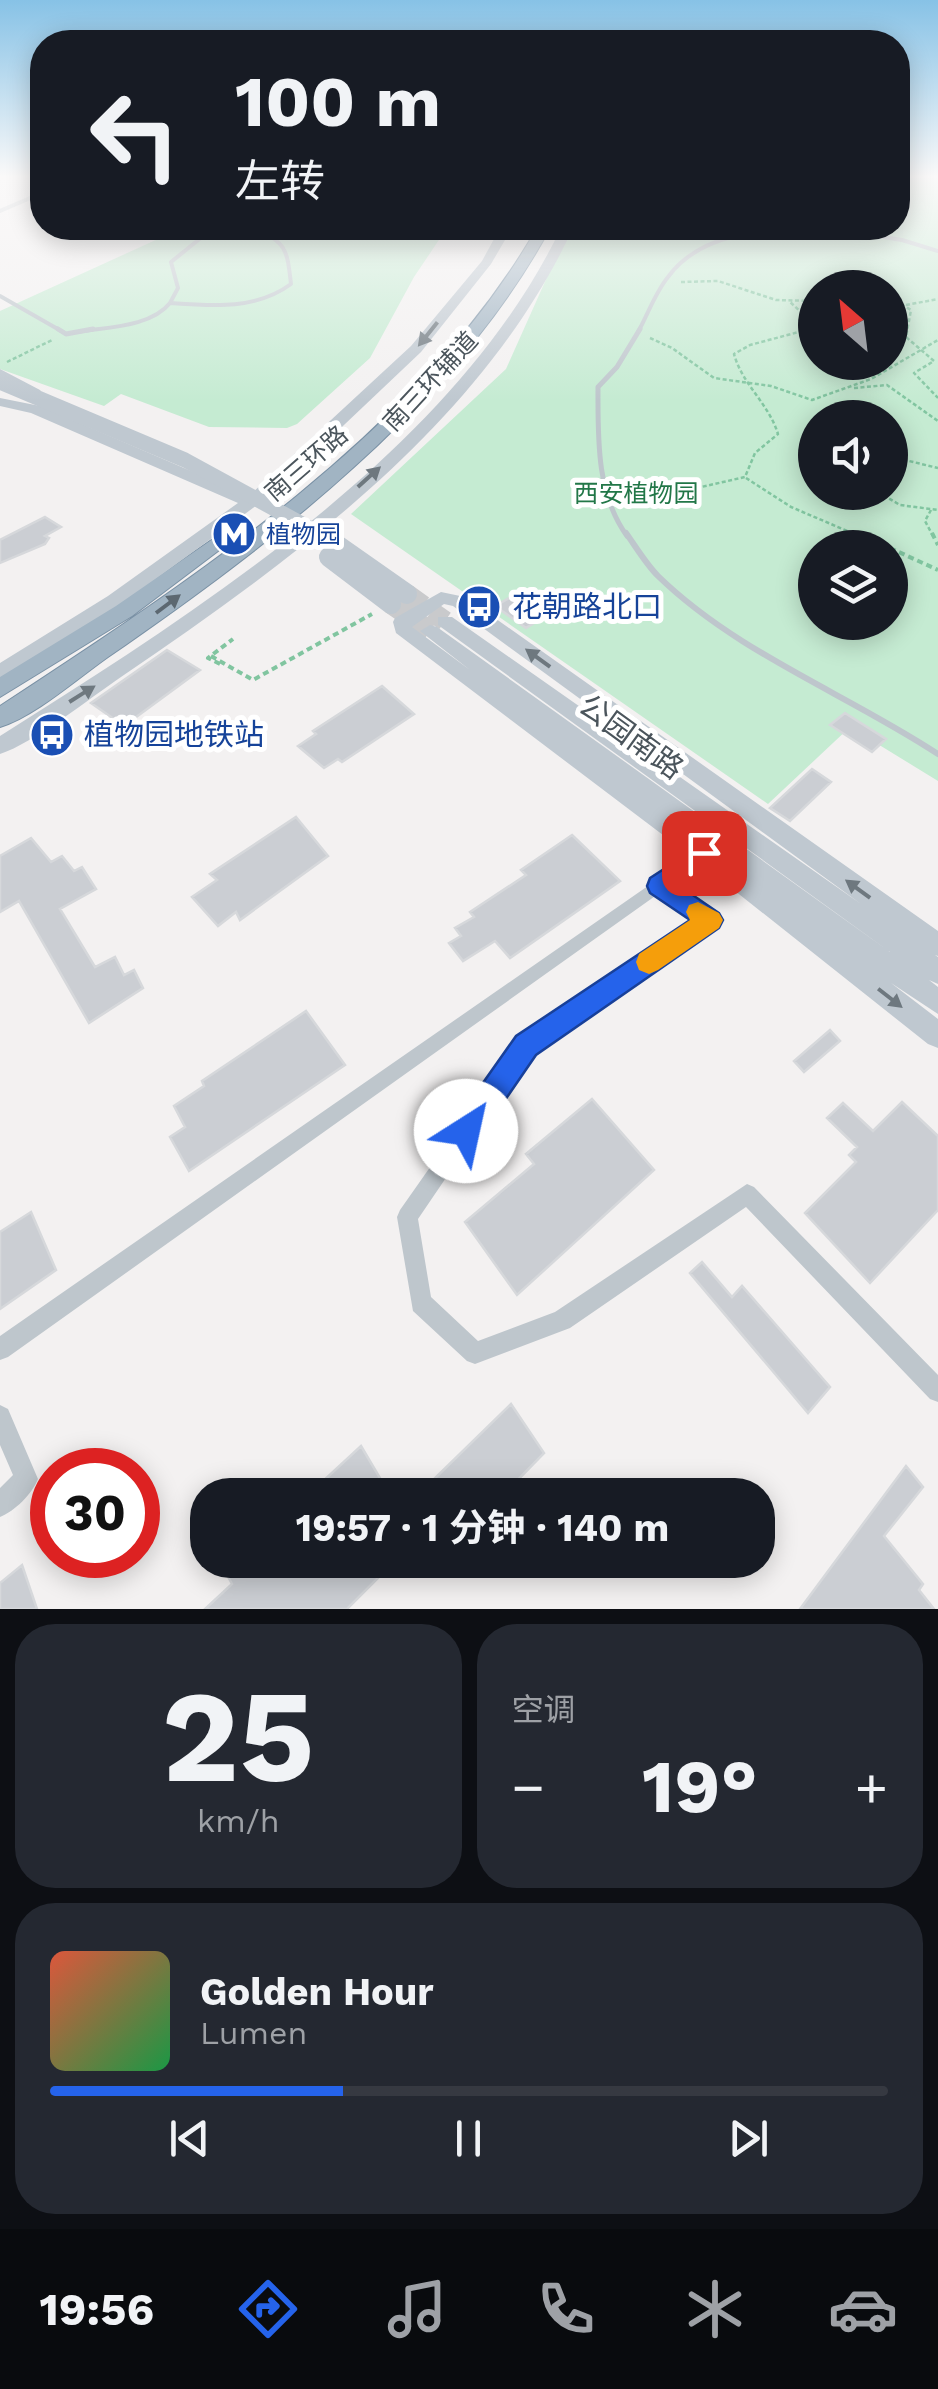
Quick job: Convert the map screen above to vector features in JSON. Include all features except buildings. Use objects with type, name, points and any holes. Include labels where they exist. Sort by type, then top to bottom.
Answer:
[{"type":"highway","name":"南三环路","points":[[0,688],[124,611],[313,472],[436,351],[512,250]]},
{"type":"highway","name":"南三环路","points":[[0,718],[132,631],[331,479],[454,358],[522,270],[532,250]]},
{"type":"main road","name":"南三环辅道","points":[[0,672],[115,600],[257,499],[416,349],[494,250]]},
{"type":"main road","name":"南三环辅道","points":[[0,746],[104,681],[224,596],[287,548],[399,451],[470,381],[518,321],[555,250]]},
{"type":"main road","points":[[0,369],[34,392],[95,414],[257,499]]},
{"type":"main road","points":[[0,382],[132,436],[244,489],[311,528],[399,599],[229,493],[173,465],[0,394]]},
{"type":"main road","points":[[0,402],[35,410],[257,499]]},
{"type":"main road","points":[[938,945],[458,600],[441,598],[405,619],[402,626],[427,628],[704,853],[938,1035]]},
{"type":"main road","name":"公园南路","points":[[427,628],[938,972]]},
{"type":"main road","name":"公园南路","points":[[427,628],[938,1002]]},
{"type":"street","points":[[0,1349],[704,853]]},
{"type":"street","points":[[659,886],[710,920],[526,1045],[407,1217],[421,1303],[475,1353],[562,1320],[747,1194],[938,1392]]},
{"type":"street","points":[[0,1417],[26,1479],[0,1505]]},
{"type":"lane","points":[[0,296],[66,334],[133,323],[163,312],[170,303],[178,288],[171,262],[186,250]]},
{"type":"lane","points":[[170,303],[250,301],[285,290],[291,284],[285,250]]},
{"type":"lane","points":[[699,250],[667,277],[620,368],[598,387],[592,426],[620,532],[674,594],[760,652],[897,722],[938,754]]},
{"type":"path","points":[[667,277],[682,283],[732,283],[798,301]]},
{"type":"path","points":[[908,305],[938,299]]},
{"type":"path","points":[[745,477],[754,454],[778,434],[774,413],[748,382],[734,354],[750,345],[798,334],[814,324],[789,301]]},
{"type":"path","points":[[0,369],[66,334]]},
{"type":"path","points":[[636,336],[672,348],[714,378],[748,382],[812,400],[871,380],[938,340]]},
{"type":"path","points":[[908,338],[934,361],[914,373],[938,398]]},
{"type":"path","points":[[844,389],[887,385],[938,421]]},
{"type":"path","points":[[932,466],[938,461]]},
{"type":"path","points":[[908,464],[938,468]]},
{"type":"path","points":[[610,497],[648,496],[745,477],[791,507],[847,530]]},
{"type":"path","points":[[908,506],[938,510]]},
{"type":"path","points":[[931,510],[925,521],[938,545]]},
{"type":"path","points":[[908,556],[937,569]]},
{"type":"path","points":[[233,639],[212,655],[253,680],[378,611],[427,628]]},
{"type":"green space","points":[[134,250],[432,250],[370,358],[297,424],[287,428],[209,427],[121,394],[104,406],[0,369],[0,311]]},
{"type":"green space","name":"西安植物园","points":[[559,250],[938,250],[938,781],[850,727],[768,804],[351,514],[506,369]]},
{"type":"tunnel","points":[[407,594],[445,621]]},
{"type":"tunnel","points":[[391,604],[430,631]]},
{"type":"slow traffic","points":[[649,962],[710,920],[698,912]]},
{"type":"place","name":"植物园","points":[[234,534]]},
{"type":"place","name":"花朝路北口","points":[[479,607]]},
{"type":"place","name":"植物园地铁站","points":[[52,735]]},
{"type":"route","points":[[466,1131],[526,1045],[710,920],[659,886],[704,853]]}]
